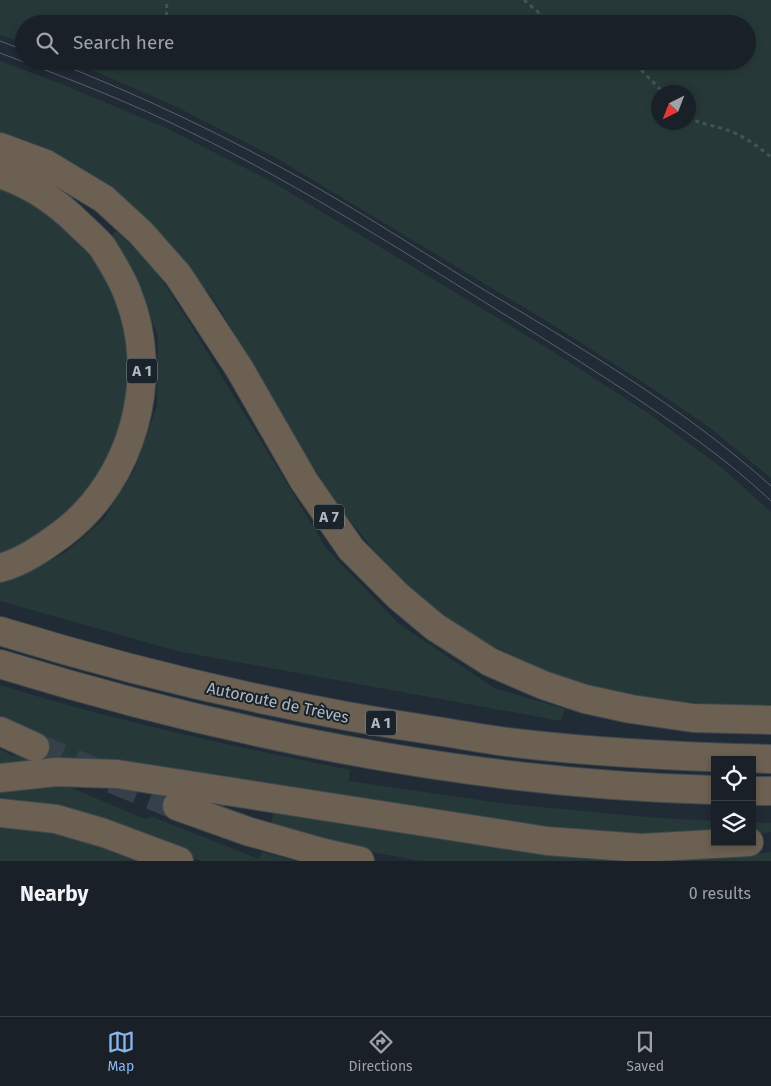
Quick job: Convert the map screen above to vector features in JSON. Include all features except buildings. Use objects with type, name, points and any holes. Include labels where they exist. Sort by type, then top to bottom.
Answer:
[{"type":"highway","name":"A 7","points":[[0,147],[46,164],[104,199],[147,240],[183,283],[239,368],[304,481],[351,549],[398,596],[435,627],[490,662],[543,685],[586,699],[631,709],[693,718],[771,720]]},
{"type":"highway","name":"A 1","points":[[0,174],[18,180],[61,206],[102,247],[128,294],[140,335],[142,380],[136,423],[122,459],[104,490],[77,522],[44,547],[0,568]]},
{"type":"highway","name":"Autoroute de Trèves","points":[[0,631],[61,650],[212,689],[363,720],[515,743],[667,756],[771,759]]},
{"type":"highway","name":"Autoroute de Trèves","points":[[0,664],[52,680],[203,720],[358,752],[510,775],[661,789],[711,790]]},
{"type":"highway","points":[[0,731],[35,747]]},
{"type":"highway","points":[[0,778],[56,772],[117,774],[547,841],[641,848],[711,844]]},
{"type":"highway","points":[[756,791],[771,791]]},
{"type":"highway","points":[[177,806],[247,831],[324,853],[360,861]]},
{"type":"highway","points":[[0,813],[56,819],[104,833],[179,861]]},
{"type":"highway","points":[[756,841],[771,839]]},
{"type":"path","points":[[166,15],[167,0]]},
{"type":"path","points":[[524,0],[542,15]]},
{"type":"path","points":[[641,70],[656,85]]},
{"type":"path","points":[[696,121],[731,132],[762,149],[771,157]]},
{"type":"green space","points":[[0,0],[771,0],[771,478],[709,427],[649,386],[545,320],[278,159],[177,107],[92,70],[756,70],[756,15],[15,15],[15,40],[0,35]]},
{"type":"green space","points":[[0,61],[15,67],[15,70],[24,70],[59,83],[164,127],[271,181],[552,351],[648,413],[722,468],[771,512],[771,706],[664,700],[579,682],[531,664],[485,642],[443,614],[411,588],[382,559],[356,528],[309,461],[216,303],[160,233],[125,199],[97,178],[50,151],[0,132]]},
{"type":"green space","points":[[0,185],[54,214],[94,255],[115,292],[128,334],[132,377],[126,421],[96,484],[69,514],[36,539],[0,555]]},
{"type":"green space","points":[[116,231],[153,267],[187,319],[326,548],[398,623],[494,688],[565,709],[561,721],[177,651],[0,601],[0,580],[21,575],[65,553],[104,519],[135,469],[157,406],[158,335],[130,271],[109,239]]},
{"type":"green space","points":[[0,685],[130,721],[350,770],[349,781],[507,804],[658,818],[711,821],[711,837],[642,840],[0,772],[0,749],[13,756],[21,753],[0,719]]},
{"type":"green space","points":[[62,784],[145,819],[153,817],[259,859],[262,852],[295,861],[201,861],[105,825],[0,806],[0,790]]},
{"type":"green space","points":[[274,811],[748,855],[771,852],[771,861],[420,861],[350,848],[270,828]]},
{"type":"green space","points":[[756,822],[771,823],[771,832],[756,834]]},
{"type":"green space","points":[[0,826],[56,833],[146,861],[0,861]]},
{"type":"tunnel","points":[[35,747],[177,806]]},
{"type":"tram line","points":[[0,41],[15,47]]},
{"type":"tram line","points":[[0,53],[15,59]]},
{"type":"tram line","points":[[45,70],[167,121],[253,164],[337,212],[624,390],[718,456],[771,501]]},
{"type":"tram line","points":[[75,70],[184,118],[248,150],[332,196],[628,378],[702,429],[771,486]]}]
